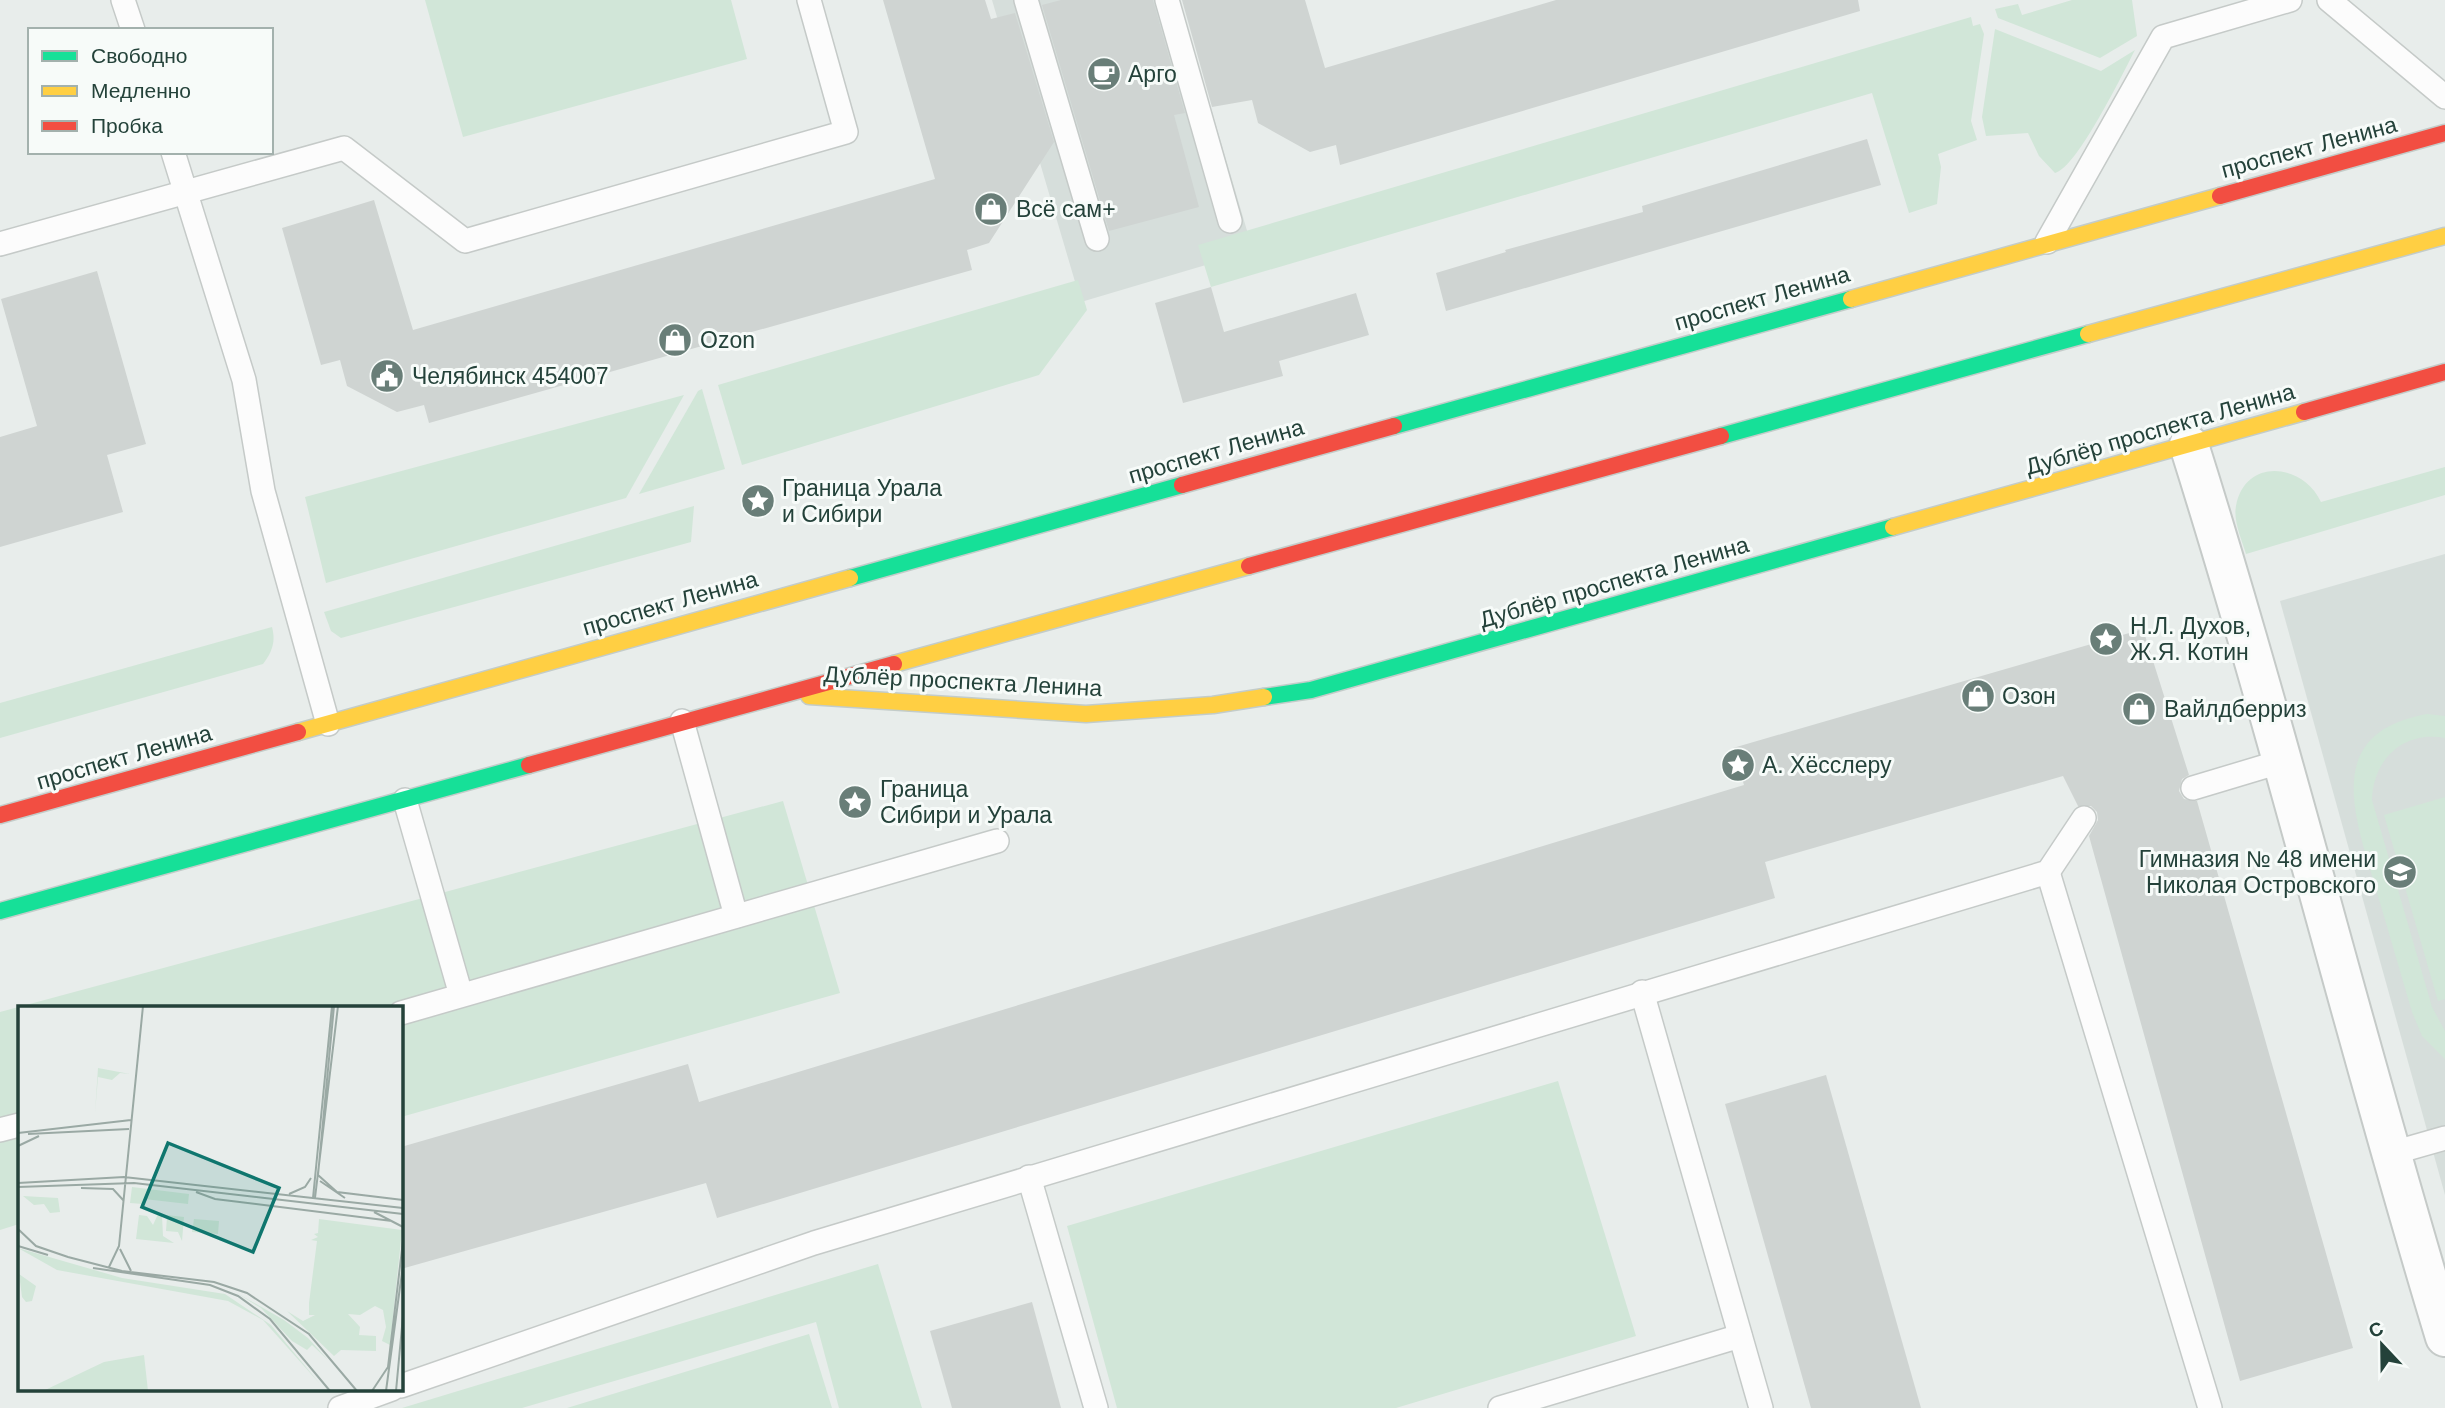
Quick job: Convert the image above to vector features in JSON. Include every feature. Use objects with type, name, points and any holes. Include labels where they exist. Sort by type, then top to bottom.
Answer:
[{"type":"main road","name":"проспект Ленина","points":[[0,815],[2445,132]]},
{"type":"main road","points":[[0,911],[778,694],[2445,236]]},
{"type":"main road","name":"Дублёр проспекта Ленина","points":[[778,694],[1086,714],[1213,705],[1311,690],[2445,372]]},
{"type":"street","points":[[2189,445],[2283,761],[2389,1154],[2445,1337]]},
{"type":"lane","points":[[123,0],[132,28]]},
{"type":"lane","points":[[0,244],[344,148],[465,241],[846,132],[809,0]]},
{"type":"lane","points":[[1026,0],[1097,239]]},
{"type":"lane","points":[[1167,0],[1230,221]]},
{"type":"lane","points":[[2047,242],[2163,37],[2290,0]]},
{"type":"lane","points":[[2329,0],[2445,97]]},
{"type":"lane","points":[[174,154],[244,380],[263,491],[328,724]]},
{"type":"lane","points":[[682,721],[736,916]]},
{"type":"lane","points":[[2193,788],[2283,761]]},
{"type":"lane","points":[[405,800],[461,995]]},
{"type":"lane","points":[[402,1386],[814,1243],[2048,872],[2084,818]]},
{"type":"lane","points":[[402,1013],[997,841]]},
{"type":"lane","points":[[2048,872],[2210,1408]]},
{"type":"lane","points":[[1642,992],[1761,1408]]},
{"type":"lane","points":[[0,1130],[18,1125]]},
{"type":"lane","points":[[2389,1154],[2445,1138]]},
{"type":"lane","points":[[1029,1177],[1096,1408]]},
{"type":"lane","points":[[1500,1408],[1740,1336]]},
{"type":"lane","points":[[340,1408],[389,1390]]},
{"type":"shaded area","points":[[992,0],[1179,0],[1253,251],[1081,302]]},
{"type":"shaded area","name":"Гимназия № 48 имени Николая Островского","points":[[2445,554],[2445,1195],[2280,601]]},
{"type":"green space","points":[[425,0],[731,0],[747,59],[463,137]]},
{"type":"green space","points":[[2072,0],[2132,0],[2137,36],[2100,58],[1998,18],[1995,9],[2018,4],[2022,15]]},
{"type":"green space","points":[[1971,17],[1973,26],[1980,24],[1984,34],[1971,121],[1977,140],[1938,154],[1941,167],[1937,204],[1909,213],[1872,93],[1211,287],[1198,245]]},
{"type":"green space","points":[[1995,29],[2101,71],[2135,50],[2087,138],[2075,155],[2055,173],[2039,156],[2028,133],[1986,136],[1982,117]]},
{"type":"green space","points":[[1078,280],[1087,310],[1039,375],[742,465],[718,385]]},
{"type":"green space","points":[[702,389],[725,469],[639,494],[698,391]]},
{"type":"green space","points":[[684,395],[626,498],[326,583],[305,497]]},
{"type":"green space","points":[[2445,467],[2445,495],[2246,554],[2237,524],[2236,506],[2241,490],[2251,479],[2262,473],[2289,473],[2313,489],[2321,502]]},
{"type":"green space","points":[[694,506],[691,542],[341,638],[331,631],[324,612]]},
{"type":"green space","points":[[272,627],[272,647],[263,664],[0,738],[0,703]]},
{"type":"green space","points":[[2427,714],[2445,716],[2445,738],[2416,739],[2393,751],[2378,772],[2372,800],[2432,1007],[2445,1031],[2445,1059],[2422,1036],[2412,1012],[2360,834],[2355,807],[2354,782],[2359,759],[2371,739],[2394,724]]},
{"type":"green space","points":[[2445,797],[2445,999],[2438,1001],[2384,815]]},
{"type":"green space","points":[[783,801],[840,993],[402,1117],[402,1006],[22,1006]]},
{"type":"green space","points":[[18,1007],[18,1224],[0,1230],[0,1012]]},
{"type":"green space","points":[[1558,1081],[1636,1336],[1396,1408],[1117,1408],[1067,1226]]},
{"type":"green space","points":[[878,1264],[922,1408],[839,1408],[816,1322],[522,1408],[402,1408]]},
{"type":"green space","points":[[809,1334],[832,1408],[567,1408]]},
{"type":"building","points":[[883,0],[985,0],[991,19],[1015,13],[1054,142],[989,243],[967,250],[972,270],[429,423],[424,405],[397,412],[347,386],[340,360],[321,365],[282,228],[374,200],[413,330],[935,179]]},
{"type":"building","points":[[1061,0],[1153,0],[1185,113],[1174,115],[1199,207],[1109,231],[1042,5]]},
{"type":"building","points":[[1182,0],[1305,0],[1325,68],[1556,0],[1858,0],[1860,11],[1340,165],[1336,145],[1310,152],[1258,123],[1252,100],[1212,107]]},
{"type":"building","points":[[1867,139],[1881,185],[1446,311],[1436,273],[1506,252],[1505,250],[1643,212],[1642,206]]},
{"type":"building","points":[[97,271],[146,444],[107,455],[123,512],[0,547],[0,437],[37,426],[1,299]]},
{"type":"building","points":[[1211,287],[1224,332],[1356,293],[1369,335],[1279,361],[1283,376],[1183,403],[1155,303]]},
{"type":"building","points":[[2143,629],[2189,775],[2182,779],[2179,791],[2184,799],[2197,801],[2353,1348],[2240,1381],[2089,836],[2098,820],[2097,812],[2091,806],[2078,806],[2063,776],[1765,862],[1775,898],[717,1218],[706,1183],[402,1269],[402,1147],[688,1064],[699,1102],[1744,785],[1733,748]]},
{"type":"building","points":[[1826,1075],[1921,1408],[1811,1408],[1725,1104]]},
{"type":"building","points":[[1032,1302],[1061,1408],[952,1408],[930,1331]]},
{"type":"traffic: fast","points":[[1394,426],[1851,299]]},
{"type":"traffic: fast","points":[[1721,436],[2088,334]]},
{"type":"traffic: fast","points":[[850,578],[1182,485]]},
{"type":"traffic: fast","points":[[1264,697],[1311,690],[1893,527]]},
{"type":"traffic: fast","points":[[0,911],[529,765]]},
{"type":"traffic: slow","points":[[1851,299],[2220,196]]},
{"type":"traffic: slow","points":[[2088,334],[2445,236]]},
{"type":"traffic: slow","points":[[1893,527],[2304,412]]},
{"type":"traffic: slow","points":[[894,664],[1249,566]]},
{"type":"traffic: slow","points":[[298,732],[850,578]]},
{"type":"traffic: slow","points":[[809,696],[1086,714],[1213,705],[1264,697]]},
{"type":"traffic: jam","points":[[2220,196],[2445,133]]},
{"type":"traffic: jam","points":[[2304,412],[2445,372]]},
{"type":"traffic: jam","points":[[1182,485],[1394,426]]},
{"type":"traffic: jam","points":[[1249,566],[1721,436]]},
{"type":"traffic: jam","points":[[529,765],[894,664]]},
{"type":"traffic: jam","points":[[0,815],[298,732]]},
{"type":"place","name":"Арго","points":[[1104,74]]},
{"type":"place","name":"Всё сам+","points":[[991,209]]},
{"type":"place","name":"Ozon","points":[[675,340]]},
{"type":"place","name":"Челябинск 454007","points":[[387,376]]},
{"type":"place","name":"Граница Урала и Сибири","points":[[758,501]]},
{"type":"place","name":"Н.Л. Духов, Ж.Я. Котин","points":[[2106,639]]},
{"type":"place","name":"Озон","points":[[1978,696]]},
{"type":"place","name":"Вайлдберриз","points":[[2139,709]]},
{"type":"place","name":"А. Хёсслеру","points":[[1738,765]]},
{"type":"place","name":"Граница Сибири и Урала","points":[[855,802]]},
{"type":"place","name":"Гимназия № 48 имени Николая Островского","points":[[2400,872]]}]
